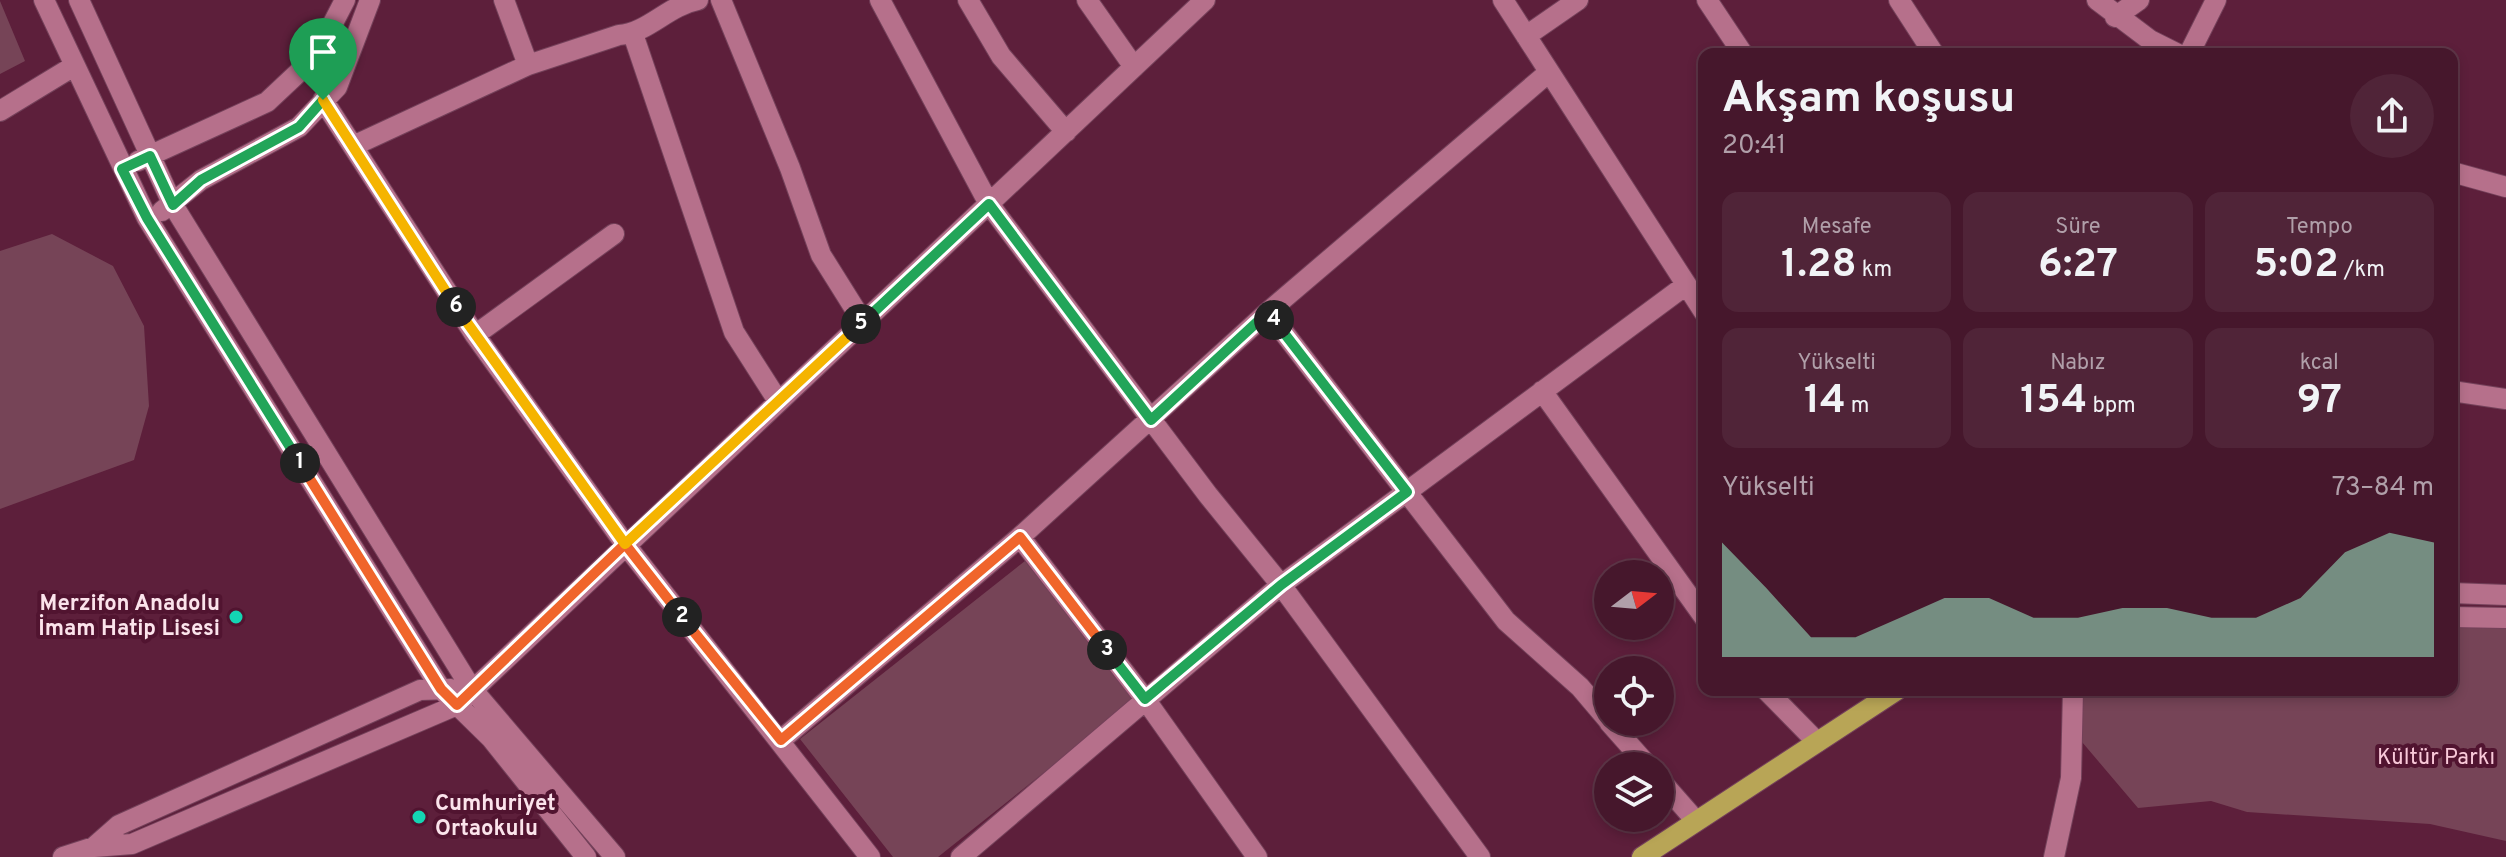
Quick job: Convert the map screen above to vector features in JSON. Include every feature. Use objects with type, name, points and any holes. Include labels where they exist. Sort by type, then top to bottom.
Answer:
[{"type":"main road","points":[[1642,857],[1666,850],[1696,821],[1888,696]]},
{"type":"street","points":[[44,0],[147,218],[441,689],[491,738],[586,857]]},
{"type":"street","points":[[79,0],[173,205],[471,688],[615,857]]},
{"type":"street","points":[[122,169],[267,102],[316,56],[345,0]]},
{"type":"street","points":[[147,218],[173,205],[201,180],[299,127],[337,87],[370,0]]},
{"type":"street","points":[[504,0],[528,65]]},
{"type":"street","points":[[721,0],[790,168],[821,255],[863,322]]},
{"type":"street","points":[[880,0],[989,204],[1151,420],[1281,585],[1480,857]]},
{"type":"street","points":[[968,0],[1001,56],[1066,132]]},
{"type":"street","points":[[1087,0],[1134,67]]},
{"type":"street","points":[[63,857],[99,854],[132,844],[457,705],[471,688],[1205,0]]},
{"type":"street","points":[[1503,0],[1698,303]]},
{"type":"street","points":[[1526,36],[1578,0]]},
{"type":"street","points":[[1707,0],[1739,48]]},
{"type":"street","points":[[1899,0],[1930,48]]},
{"type":"street","points":[[2097,0],[2115,17],[2168,48]]},
{"type":"street","points":[[2115,17],[2139,0]]},
{"type":"street","points":[[2192,48],[2216,0]]},
{"type":"street","points":[[353,146],[528,65],[619,35],[633,34],[685,1]]},
{"type":"street","points":[[633,34],[734,332],[778,401]]},
{"type":"street","points":[[0,111],[74,66]]},
{"type":"street","points":[[781,740],[1020,537],[1268,312],[1548,73]]},
{"type":"street","points":[[323,100],[475,335],[625,544],[870,857]]},
{"type":"street","points":[[2458,174],[2506,187]]},
{"type":"street","points":[[475,335],[614,234]]},
{"type":"street","points":[[961,857],[1281,585],[1686,285]]},
{"type":"street","points":[[1268,312],[1506,621],[1580,687],[1594,703]]},
{"type":"street","points":[[1542,391],[1698,609]]},
{"type":"street","points":[[2458,392],[2506,399]]},
{"type":"street","points":[[1020,537],[1145,699],[1257,857]]},
{"type":"street","points":[[2458,593],[2506,595]]},
{"type":"street","points":[[2458,617],[2506,618]]},
{"type":"street","points":[[99,854],[119,825],[420,690],[471,688]]},
{"type":"street","points":[[1772,696],[1817,742]]},
{"type":"street","points":[[2054,857],[2071,778],[2073,696]]},
{"type":"street","points":[[1622,736],[1636,752]]},
{"type":"street","points":[[1674,796],[1696,821]]},
{"type":"green space","points":[[0,1],[25,61],[0,74]]},
{"type":"green space","points":[[52,234],[113,266],[144,326],[149,406],[134,460],[0,509],[0,251]]},
{"type":"green space","points":[[1025,561],[1135,700],[938,857],[893,857],[800,739]]},
{"type":"green space","name":"Kültür Parkı","points":[[2506,615],[2506,841],[2430,824],[2247,812],[2211,801],[2138,808],[2082,742],[2081,696],[2458,696],[2458,617]]},
{"type":"place","name":"Merzifon Anadolu İmam Hatip Lisesi","points":[[236,617]]},
{"type":"place","name":"Cumhuriyet Ortaokulu","points":[[419,817]]},
{"type":"route","points":[[323,100],[299,127],[201,180],[173,205],[150,156],[122,169],[147,218],[382,595],[441,689],[457,705],[471,688],[625,544],[781,740],[1020,537],[1145,699],[1281,585],[1407,492],[1268,312],[1151,420],[989,204],[625,544],[475,335],[323,100]]}]
